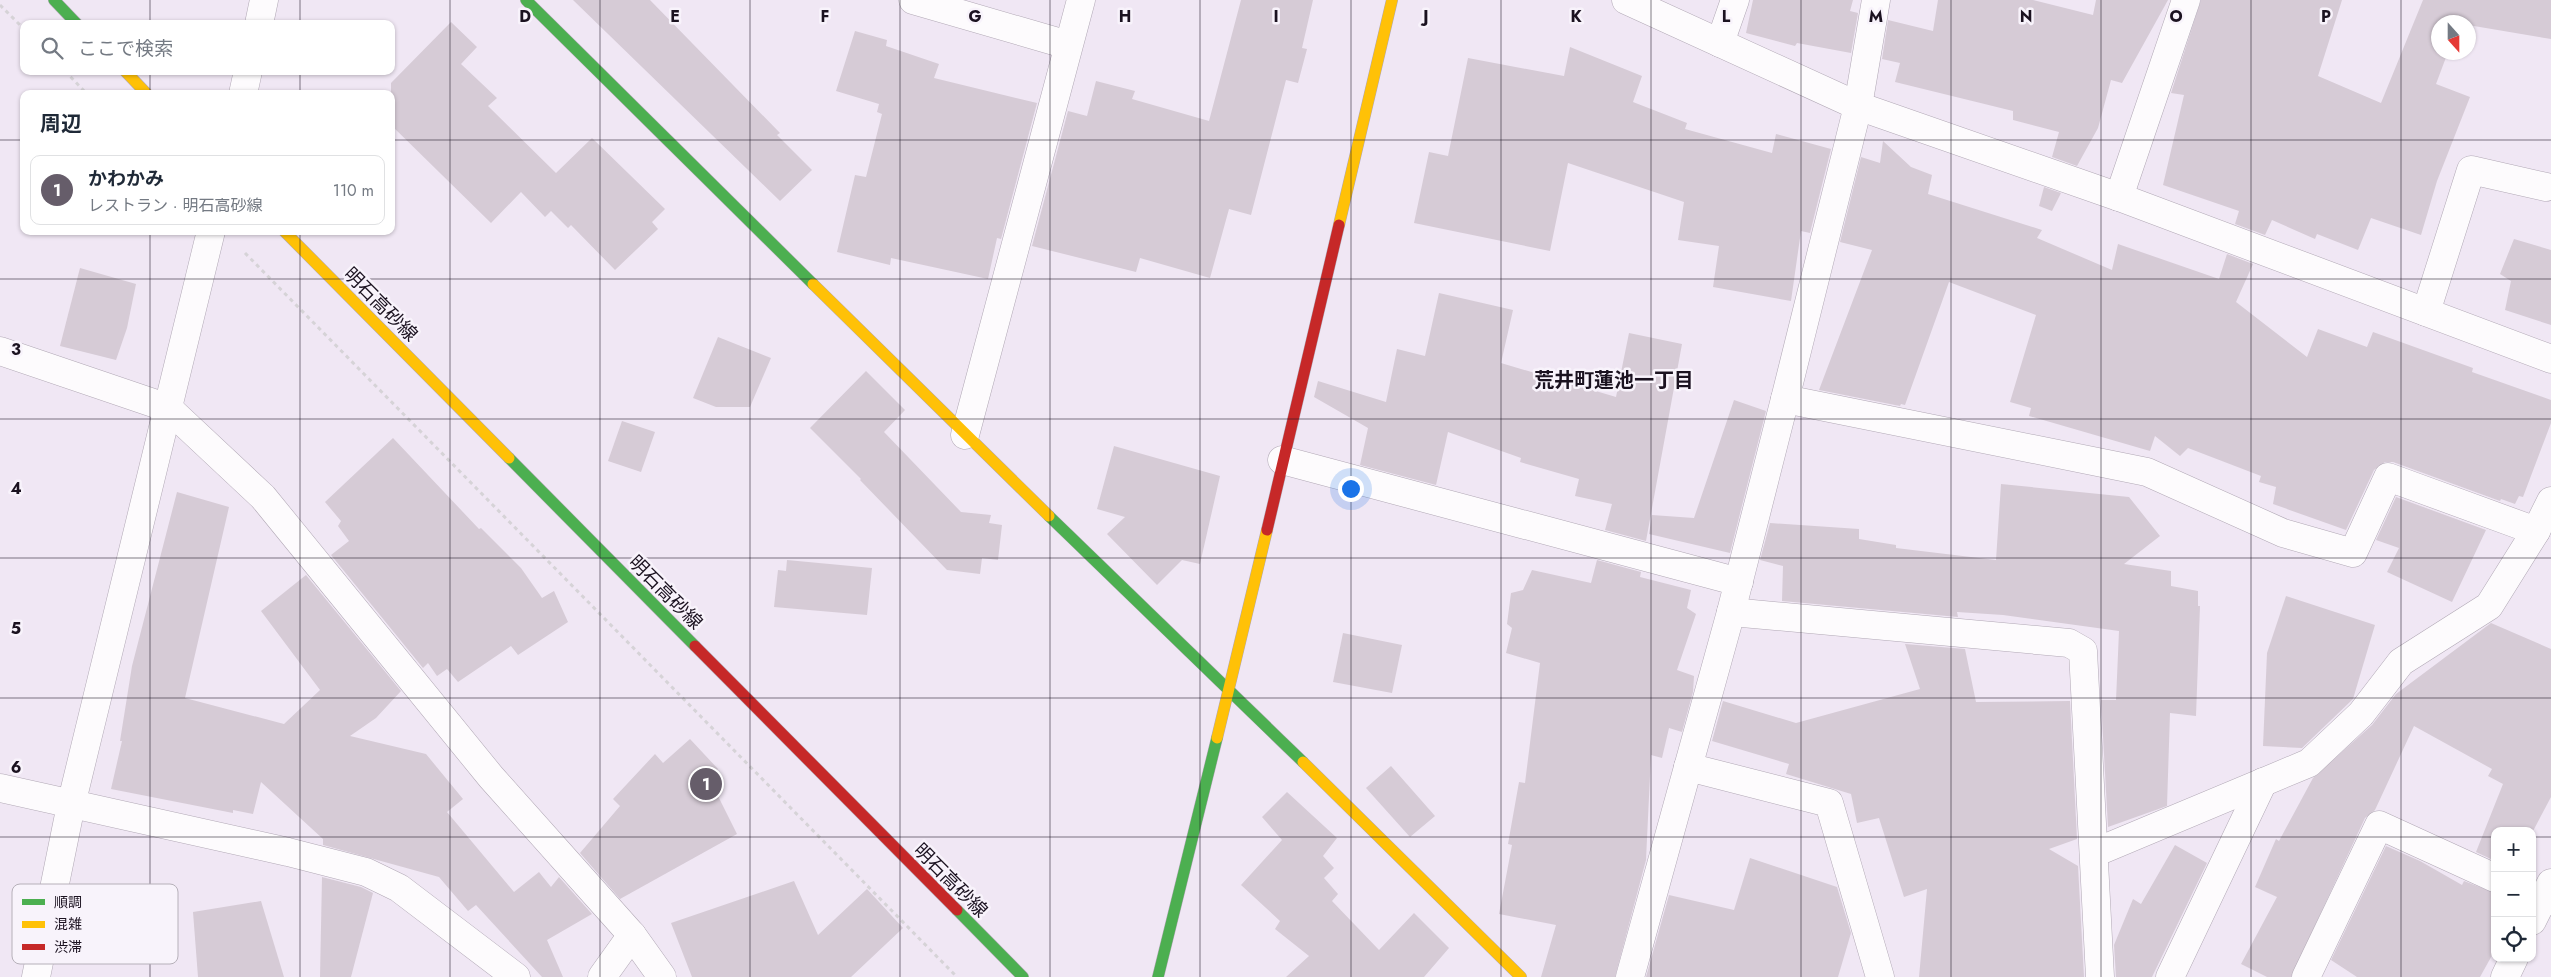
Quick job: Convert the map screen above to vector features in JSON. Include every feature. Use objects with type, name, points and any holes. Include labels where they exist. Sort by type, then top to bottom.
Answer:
[{"type":"street","points":[[54,0],[73,20]]},
{"type":"street","points":[[259,20],[264,0]]},
{"type":"street","points":[[526,0],[965,435],[1229,689],[1521,977]]},
{"type":"street","points":[[913,0],[1068,45]]},
{"type":"street","points":[[965,435],[1081,0]]},
{"type":"street","points":[[1158,977],[1229,689],[1392,0]]},
{"type":"street","points":[[1626,0],[1858,106],[2119,197],[2551,359]]},
{"type":"street","points":[[1720,43],[1735,0]]},
{"type":"street","points":[[1630,977],[1739,582],[1858,106],[1876,0]]},
{"type":"street","points":[[2119,197],[2186,0]]},
{"type":"street","points":[[129,75],[143,90]]},
{"type":"street","points":[[244,90],[247,75]]},
{"type":"street","points":[[2426,312],[2471,170],[2546,187]]},
{"type":"street","points":[[55,884],[71,805],[210,235]]},
{"type":"street","name":"明石高砂線","points":[[288,235],[1023,977]]},
{"type":"street","points":[[0,352],[168,408],[263,497],[491,777],[632,935],[662,977]]},
{"type":"street","points":[[1785,399],[2147,472],[2283,533],[2353,553],[2388,477],[2536,531]]},
{"type":"street","points":[[1282,460],[1739,582]]},
{"type":"street","points":[[2094,853],[2308,764],[2361,714],[2401,662],[2489,606],[2536,531],[2551,501]]},
{"type":"street","points":[[1731,612],[2069,643],[2083,651],[2100,977]]},
{"type":"street","points":[[1688,768],[1829,803],[1880,977]]},
{"type":"street","points":[[2170,977],[2263,782]]},
{"type":"street","points":[[0,788],[288,852],[366,872],[399,888],[516,977]]},
{"type":"street","points":[[2306,977],[2379,825],[2491,876]]},
{"type":"street","points":[[602,977],[632,935]]},
{"type":"street","points":[[2505,977],[2512,962]]},
{"type":"street","points":[[36,977],[39,964]]},
{"type":"path","points":[[0,5],[20,25]]},
{"type":"path","points":[[69,75],[83,90]]},
{"type":"path","points":[[244,252],[957,977]]},
{"type":"building","points":[[573,0],[650,0],[780,133],[777,135],[812,170],[780,201]]},
{"type":"building","points":[[1241,0],[1313,0],[1302,48],[1307,49],[1298,83],[1286,80],[1251,215],[1229,209],[1210,278],[1140,258],[1136,272],[1032,246],[1068,111],[1087,116],[1096,81],[1135,91],[1132,99],[1209,121]]},
{"type":"building","points":[[1753,0],[1853,0],[1850,11],[1858,13],[1851,53],[1797,43],[1795,46],[1746,33]]},
{"type":"building","points":[[1938,0],[2033,0],[2093,15],[2096,0],[2168,0],[2122,83],[2111,80],[2098,128],[2077,166],[2052,157],[2059,132],[2013,120],[2013,111],[1895,82],[1900,63],[1882,59],[1888,20],[1933,31]]},
{"type":"building","points":[[2201,0],[2342,0],[2318,76],[2381,103],[2423,0],[2551,0],[2551,39],[2476,26],[2476,15],[2431,15],[2431,60],[2445,60],[2436,84],[2470,97],[2437,181],[2421,235],[2371,218],[2358,250],[2317,234],[2315,239],[2272,220],[2265,235],[2235,224],[2239,211],[2163,185],[2184,95],[2171,93]]},
{"type":"building","points":[[451,22],[477,47],[461,64],[497,98],[488,106],[556,173],[592,138],[665,209],[652,222],[658,229],[615,270],[571,225],[568,228],[551,211],[545,217],[521,192],[491,223],[395,129],[395,90],[391,90],[391,83]]},
{"type":"building","points":[[855,31],[887,40],[886,46],[939,64],[934,78],[1037,103],[1001,239],[997,238],[988,279],[891,258],[890,265],[837,252],[855,175],[866,177],[882,114],[877,112],[879,104],[836,91]]},
{"type":"building","points":[[1570,47],[1642,76],[1633,102],[1687,123],[1685,129],[1772,153],[1776,134],[1831,149],[1810,233],[1801,231],[1791,301],[1713,287],[1719,246],[1678,240],[1684,202],[1568,163],[1550,251],[1414,223],[1429,152],[1448,156],[1468,58],[1564,76]]},
{"type":"building","points":[[1883,141],[1911,167],[1932,175],[1928,194],[2042,230],[2037,238],[2112,270],[2118,244],[2219,279],[2227,254],[2253,264],[2236,302],[2307,357],[2318,329],[2367,347],[2373,332],[2473,368],[2472,372],[2551,400],[2551,423],[2523,497],[2519,496],[2515,504],[2501,499],[2500,501],[2393,462],[2385,462],[2374,470],[2346,530],[2273,504],[2276,487],[2259,482],[2261,476],[2188,448],[2180,456],[2155,436],[2150,451],[2029,416],[2031,408],[2010,402],[2036,315],[1949,282],[1905,405],[1901,404],[1900,406],[1819,390],[1872,250],[1840,242],[1861,157],[1880,163]]},
{"type":"building","points":[[2044,187],[2061,193],[2052,211],[2039,206]]},
{"type":"building","points":[[2514,239],[2551,250],[2551,325],[2505,310],[2511,281],[2500,274]]},
{"type":"building","points":[[80,268],[136,284],[127,328],[116,360],[60,346]]},
{"type":"building","points":[[1439,293],[1513,310],[1501,363],[1616,397],[1629,333],[1682,344],[1646,541],[1605,530],[1612,504],[1575,496],[1579,479],[1520,462],[1521,458],[1448,432],[1436,485],[1360,465],[1368,428],[1314,397],[1318,381],[1386,402],[1397,349],[1425,356]]},
{"type":"building","points":[[718,337],[771,358],[750,407],[716,407],[693,398]]},
{"type":"building","points":[[866,371],[905,410],[884,432],[961,512],[991,515],[989,523],[1002,525],[998,560],[982,558],[980,574],[947,570],[810,428]]},
{"type":"building","points":[[1734,400],[1766,411],[1730,553],[1649,534],[1652,515],[1694,518]]},
{"type":"building","points":[[622,421],[655,432],[641,472],[608,461]]},
{"type":"building","points":[[393,438],[479,529],[481,528],[521,568],[542,598],[554,591],[568,622],[518,655],[511,646],[458,682],[447,669],[437,676],[428,663],[423,668],[331,555],[349,541],[338,526],[341,521],[325,502]]},
{"type":"building","points":[[1114,446],[1220,476],[1200,564],[1182,560],[1157,585],[1107,534],[1125,517],[1097,509]]},
{"type":"building","points":[[2001,484],[2129,497],[2160,536],[2124,564],[2171,571],[2171,586],[2198,591],[2198,606],[2200,606],[2196,716],[2170,713],[2167,806],[2108,827],[2101,700],[2116,700],[2119,631],[2003,615],[1957,612],[1958,617],[1782,601],[1783,566],[1760,560],[1770,523],[1859,529],[1859,539],[1896,545],[1896,548],[1996,560]]},
{"type":"building","points":[[177,492],[229,507],[185,698],[284,724],[320,690],[261,611],[306,575],[401,691],[376,718],[350,736],[426,754],[463,799],[447,812],[514,892],[539,872],[551,887],[559,877],[592,914],[547,940],[563,977],[542,977],[476,905],[468,911],[439,877],[323,845],[323,839],[261,782],[253,814],[233,810],[233,813],[111,789],[122,741],[120,741],[132,666]]},
{"type":"building","points":[[2396,497],[2486,530],[2452,602],[2387,572],[2399,548],[2376,540]]},
{"type":"building","points":[[787,560],[872,568],[867,615],[774,607],[778,570],[786,571]]},
{"type":"building","points":[[1597,560],[1641,572],[1640,577],[1691,590],[1687,608],[1696,614],[1677,670],[1694,676],[1693,692],[1682,732],[1669,728],[1662,758],[1651,755],[1646,860],[1615,977],[1541,977],[1556,925],[1499,914],[1512,845],[1508,844],[1519,782],[1525,783],[1540,663],[1506,653],[1512,628],[1507,624],[1511,593],[1523,590],[1532,570],[1591,583]]},
{"type":"building","points":[[2286,596],[2375,625],[2353,699],[2302,748],[2263,746],[2267,653]]},
{"type":"building","points":[[2491,623],[2551,649],[2551,797],[2535,827],[2491,827],[2491,859],[2476,852],[2503,784],[2488,776],[2492,769],[2414,726],[2375,810],[2365,818],[2291,977],[2267,977],[2241,964],[2277,897],[2255,887],[2276,839],[2279,841],[2313,778],[2372,725],[2396,694]]},
{"type":"building","points":[[1343,633],[1402,645],[1392,693],[1333,682]]},
{"type":"building","points":[[1905,644],[1965,649],[1976,702],[2070,701],[2077,839],[2049,849],[2078,866],[2084,977],[1919,977],[1927,889],[1904,897],[1879,818],[1857,823],[1851,794],[1786,774],[1789,764],[1712,741],[1723,701],[1796,723],[1920,689]]},
{"type":"building","points":[[690,739],[718,769],[709,778],[737,834],[620,899],[580,853],[620,806],[613,799],[655,754],[663,763]]},
{"type":"building","points":[[1391,766],[1435,816],[1410,837],[1366,788]]},
{"type":"building","points":[[1287,792],[1337,838],[1323,856],[1334,868],[1324,878],[1338,894],[1332,901],[1379,950],[1414,913],[1449,948],[1424,977],[1286,977],[1309,956],[1275,929],[1280,921],[1241,885],[1282,840],[1262,817]]},
{"type":"building","points":[[2175,845],[2207,863],[2152,977],[2116,977],[2114,945],[2133,899],[2141,904]]},
{"type":"building","points":[[2386,846],[2420,861],[2462,885],[2464,881],[2491,891],[2491,957],[2480,977],[2357,977],[2331,960]]},
{"type":"building","points":[[1750,858],[1837,887],[1851,933],[1838,977],[1646,977],[1669,895],[1734,910]]},
{"type":"building","points":[[322,877],[361,887],[373,893],[351,977],[320,977]]},
{"type":"building","points":[[794,881],[818,935],[867,889],[903,928],[851,977],[692,977],[671,923]]},
{"type":"building","points":[[261,901],[284,977],[198,977],[193,912]]},
{"type":"traffic: fast","points":[[54,0],[73,20]]},
{"type":"traffic: fast","points":[[526,0],[813,284]]},
{"type":"traffic: fast","points":[[509,458],[695,646]]},
{"type":"traffic: fast","points":[[1049,516],[1303,762]]},
{"type":"traffic: fast","points":[[1158,977],[1217,738]]},
{"type":"traffic: fast","points":[[957,910],[1023,977]]},
{"type":"traffic: slow","points":[[1339,225],[1392,0]]},
{"type":"traffic: slow","points":[[129,75],[143,90]]},
{"type":"traffic: slow","points":[[288,235],[509,458]]},
{"type":"traffic: slow","points":[[813,284],[1049,516]]},
{"type":"traffic: slow","points":[[1217,738],[1267,530]]},
{"type":"traffic: slow","points":[[1303,762],[1521,977]]},
{"type":"traffic: jam","points":[[1267,530],[1339,225]]},
{"type":"traffic: jam","points":[[695,646],[957,910]]},
{"type":"place","name":"かわかみ","points":[[706,784]]},
{"type":"district","name":"荒井町蓮池一丁目","points":[[1614,380]]}]
